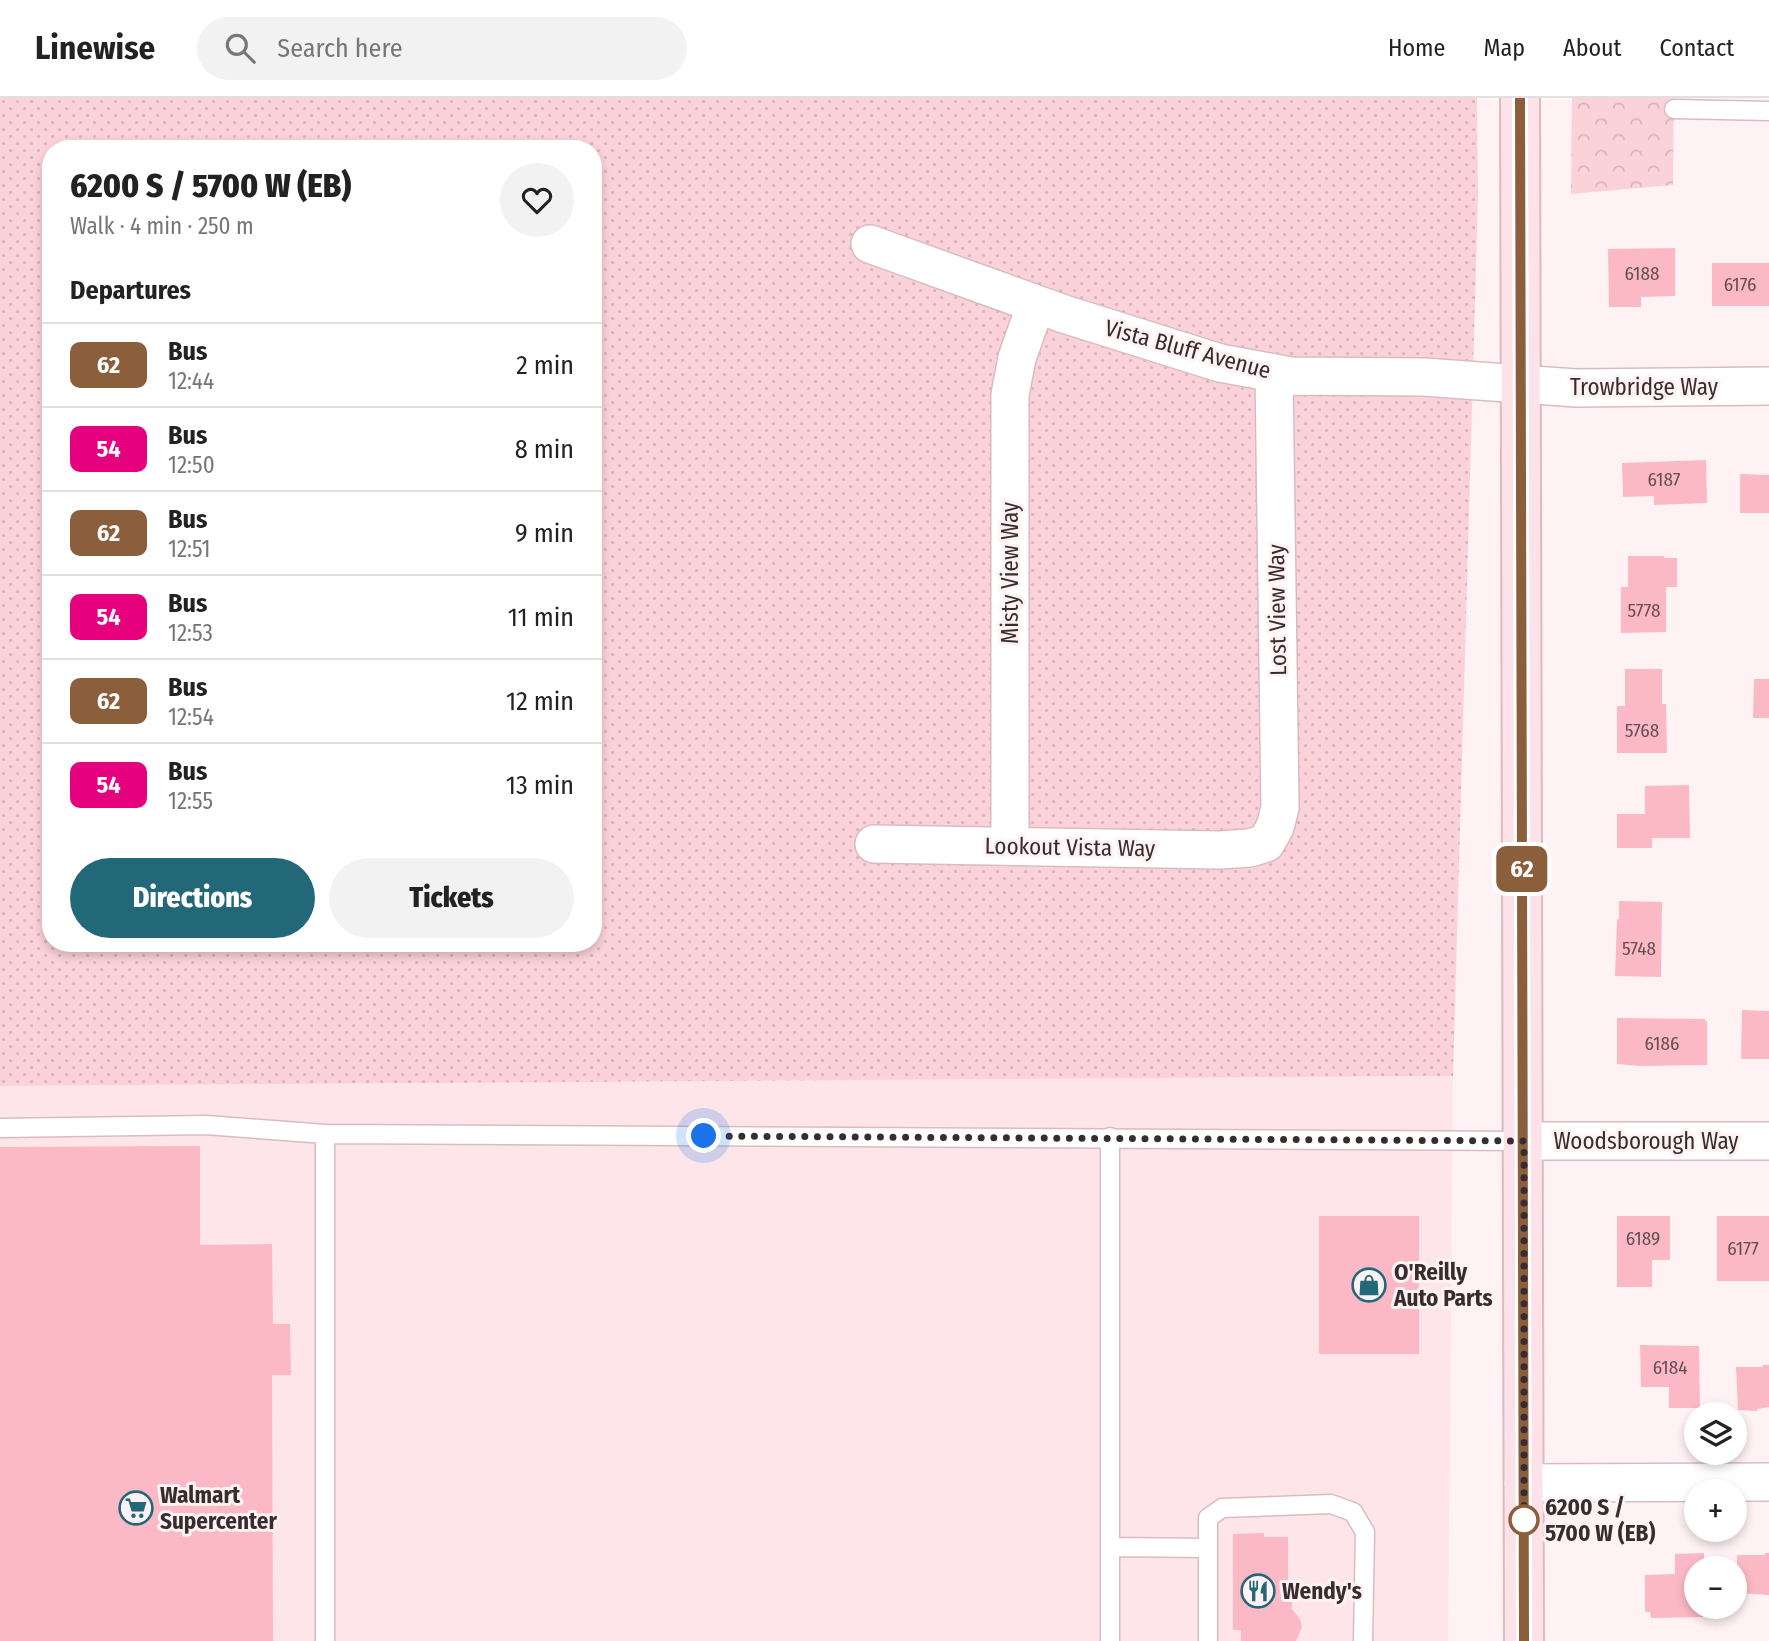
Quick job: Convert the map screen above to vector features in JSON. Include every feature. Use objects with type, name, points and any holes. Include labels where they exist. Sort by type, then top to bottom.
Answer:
[{"type":"main road","points":[[1520,98],[1524,1641]]},
{"type":"street","name":"Vista Bluff Avenue","points":[[870,244],[1036,304],[1220,363],[1291,376],[1424,377],[1519,382]]},
{"type":"street","name":"Misty View Way","points":[[1010,846],[1010,395],[1017,358],[1036,304]]},
{"type":"street","name":"Lost View Way","points":[[1266,843],[1275,827],[1280,808],[1274,373]]},
{"type":"street","name":"Trowbridge Way","points":[[1519,382],[1576,388],[1769,386]]},
{"type":"street","name":"Lookout Vista Way","points":[[874,844],[1220,850],[1250,848],[1266,843]]},
{"type":"street","name":"Woodsborough Way","points":[[1524,1141],[1769,1141]]},
{"type":"street","points":[[1524,1483],[1769,1482]]},
{"type":"lane","points":[[1674,109],[1769,111]]},
{"type":"lane","points":[[0,1128],[206,1125],[325,1134],[1524,1141]]},
{"type":"lane","points":[[325,1134],[325,1641]]},
{"type":"lane","points":[[1110,1137],[1110,1641]]},
{"type":"lane","points":[[1208,1641],[1208,1518],[1222,1508],[1331,1504],[1353,1512],[1364,1532],[1363,1641]]},
{"type":"lane","points":[[1110,1547],[1208,1548]]},
{"type":"shaded area","points":[[1453,1076],[1448,1641],[0,1641],[0,1086]]},
{"type":"green space","points":[[0,98],[1477,98],[1478,197],[1453,1076],[0,1086]]},
{"type":"green space","points":[[1572,98],[1674,98],[1673,185],[1571,194]]},
{"type":"building","points":[[1675,248],[1675,296],[1641,297],[1641,307],[1609,307],[1608,249]]},
{"type":"building","points":[[1712,263],[1769,263],[1769,306],[1712,306]]},
{"type":"building","points":[[1706,460],[1707,503],[1654,505],[1654,496],[1623,497],[1622,463]]},
{"type":"building","points":[[1740,474],[1769,475],[1769,513],[1740,513]]},
{"type":"building","points":[[1628,556],[1677,558],[1677,587],[1666,587],[1666,632],[1621,633],[1621,587],[1628,587]]},
{"type":"building","points":[[1625,669],[1662,669],[1667,753],[1617,753],[1617,706],[1625,706]]},
{"type":"building","points":[[1754,679],[1769,679],[1769,718],[1753,718]]},
{"type":"building","points":[[1689,785],[1690,838],[1652,838],[1652,848],[1617,848],[1617,814],[1645,814],[1645,786]]},
{"type":"building","points":[[1619,901],[1662,902],[1661,977],[1615,976]]},
{"type":"building","points":[[1742,1010],[1769,1011],[1769,1059],[1741,1059]]},
{"type":"building","points":[[1617,1018],[1705,1019],[1707,1065],[1617,1064]]},
{"type":"building","name":"Walmart Supercenter","points":[[200,1146],[200,1245],[272,1244],[273,1324],[290,1324],[291,1375],[272,1375],[273,1641],[0,1641],[0,1147]]},
{"type":"building","name":"O'Reilly Auto Parts","points":[[1319,1216],[1419,1216],[1419,1354],[1319,1354]]},
{"type":"building","points":[[1617,1216],[1670,1216],[1670,1260],[1652,1260],[1652,1287],[1617,1287]]},
{"type":"building","points":[[1717,1216],[1769,1216],[1769,1281],[1717,1281]]},
{"type":"building","points":[[1640,1345],[1699,1346],[1700,1402],[1684,1402],[1684,1408],[1669,1408],[1669,1387],[1641,1387]]},
{"type":"building","points":[[1769,1365],[1769,1407],[1747,1410],[1747,1402],[1738,1402],[1736,1367]]},
{"type":"building","name":"Wendy's","points":[[1264,1533],[1264,1537],[1288,1537],[1288,1581],[1284,1581],[1284,1600],[1292,1600],[1292,1609],[1300,1619],[1302,1627],[1296,1641],[1241,1641],[1241,1630],[1233,1630],[1233,1534]]},
{"type":"building","points":[[1704,1553],[1704,1556],[1684,1556],[1684,1617],[1651,1618],[1650,1612],[1645,1612],[1645,1575],[1675,1574],[1675,1554]]},
{"type":"building","points":[[1769,1553],[1769,1595],[1747,1594],[1747,1556],[1737,1555]]},
{"type":"bus line","name":"62","points":[[1520,98],[1524,1641]]},
{"type":"place","name":"O'Reilly Auto Parts","points":[[1369,1285]]},
{"type":"place","name":"Walmart Supercenter","points":[[136,1508]]},
{"type":"place","name":"6200 S / 5700 W (EB)","points":[[1524,1520]]},
{"type":"place","name":"Wendy's","points":[[1258,1591]]},
{"type":"route","points":[[704,1136],[1524,1141],[1524,1520]]}]
